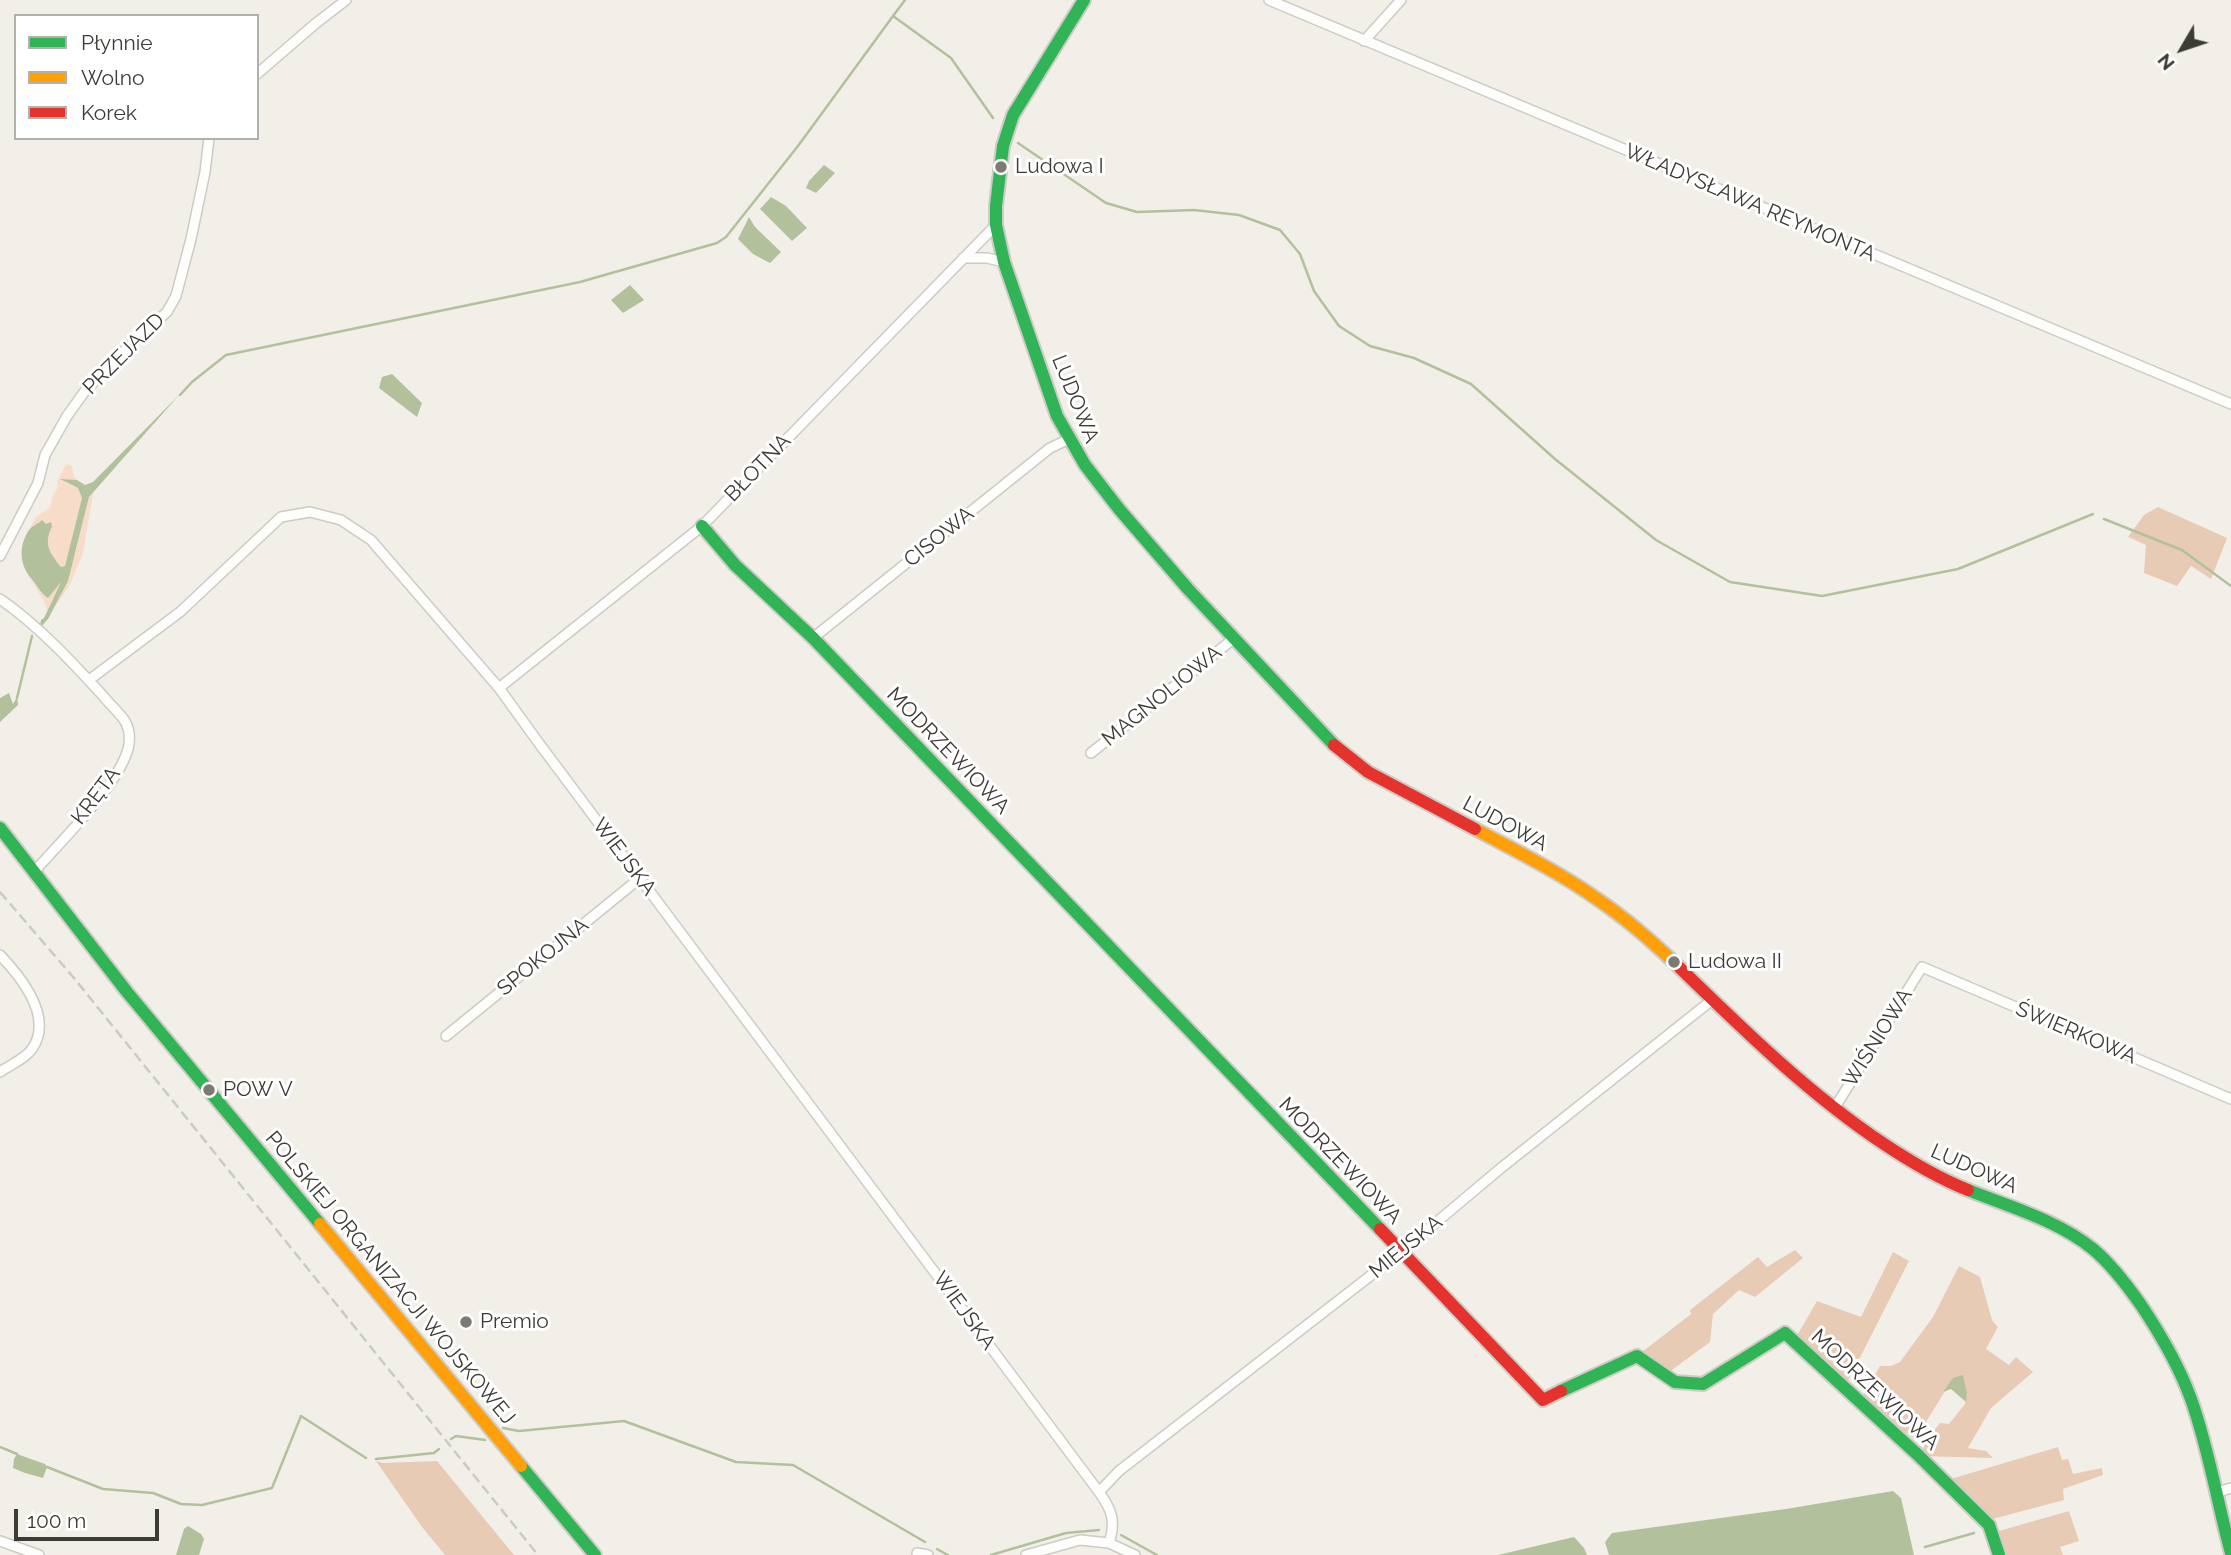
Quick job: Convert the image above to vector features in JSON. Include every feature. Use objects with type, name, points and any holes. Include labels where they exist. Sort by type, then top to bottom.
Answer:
[{"type":"street","points":[[259,72],[346,0]]},
{"type":"street","name":"LUDOWA","points":[[1084,0],[1021,100],[1007,128],[1000,167],[996,225],[1004,262],[1057,416],[1067,440],[1099,485],[1178,579],[1318,731],[1347,757],[1368,772],[1538,863],[1597,899],[1651,942],[1834,1109],[1919,1167],[1949,1183],[2061,1228],[2110,1266],[2131,1292],[2176,1366],[2190,1399],[2231,1553]]},
{"type":"street","name":"WŁADYSŁAWA REYMONTA","points":[[1269,0],[2231,404]]},
{"type":"street","points":[[1364,41],[1401,0]]},
{"type":"street","name":"PRZEJAZD","points":[[0,556],[38,483],[45,455],[67,416],[85,390],[167,312],[176,296],[200,199],[209,140]]},
{"type":"street","name":"BŁOTNA","points":[[499,688],[702,526],[996,225]]},
{"type":"street","points":[[963,258],[987,258],[1004,262]]},
{"type":"street","name":"CISOWA","points":[[813,638],[1050,448],[1067,440]]},
{"type":"street","name":"WIEJSKA","points":[[89,680],[180,612],[281,517],[310,512],[341,520],[371,540],[499,688],[1099,1492],[1113,1516],[1109,1543]]},
{"type":"street","name":"MODRZEWIOWA","points":[[702,526],[735,565],[813,638],[1544,1400],[1637,1356],[1675,1382],[1703,1384],[1785,1333],[1918,1455],[1989,1525],[1999,1555]]},
{"type":"street","points":[[0,598],[19,612],[89,680]]},
{"type":"street","name":"MAGNOLIOWA","points":[[1091,754],[1233,639]]},
{"type":"street","name":"KRĘTA","points":[[34,872],[106,788],[129,746],[130,734],[125,721],[89,680]]},
{"type":"street","name":"POLSKIEJ ORGANIZACJI WOJSKOWEJ","points":[[0,828],[127,992],[595,1555]]},
{"type":"street","name":"SPOKOJNA","points":[[446,1035],[640,878]]},
{"type":"street","points":[[0,955],[30,995],[36,1009],[38,1033],[30,1051],[0,1072]]},
{"type":"street","name":"ŚWIERKOWA","points":[[1922,967],[2231,1099]]},
{"type":"street","name":"WIŚNIOWA","points":[[1834,1109],[1922,967]]},
{"type":"street","name":"MIEJSKA","points":[[1099,1492],[1119,1471],[1401,1252],[1501,1168],[1712,1000]]},
{"type":"street","points":[[2215,1493],[2231,1488]]},
{"type":"street","points":[[1026,1555],[1080,1540],[1109,1543],[1135,1555]]},
{"type":"street","points":[[0,1541],[39,1555]]},
{"type":"street","points":[[917,1553],[928,1555]]},
{"type":"shaded area","points":[[824,165],[835,173],[816,193],[806,188],[809,181]]},
{"type":"shaded area","points":[[771,197],[786,206],[807,228],[792,241],[760,209]]},
{"type":"shaded area","points":[[749,217],[755,227],[781,252],[770,263],[753,254],[738,239]]},
{"type":"shaded area","points":[[630,285],[644,300],[623,313],[611,300]]},
{"type":"shaded area","points":[[392,374],[422,403],[417,417],[379,388],[382,377]]},
{"type":"shaded area","points":[[180,394],[89,497],[68,581],[41,627],[41,620],[61,582],[48,598],[26,572],[22,554],[23,542],[29,530],[42,520],[46,524],[51,522],[49,548],[61,567],[65,566],[82,498],[78,488],[60,479],[77,480],[85,485],[93,482]]},
{"type":"shaded area","points":[[67,464],[72,466],[77,480],[65,482],[78,488],[82,498],[68,557],[65,566],[61,567],[49,548],[48,538],[52,527],[46,524],[30,528],[36,517],[50,507],[58,487],[57,481]]},
{"type":"shaded area","points":[[94,489],[83,553],[70,585],[52,611],[75,554],[89,497]]},
{"type":"shaded area","points":[[2158,507],[2227,538],[2211,579],[2191,566],[2177,586],[2144,573],[2146,545],[2128,537],[2144,515]]},
{"type":"shaded area","points":[[26,572],[41,593],[62,581],[47,611],[41,597]]},
{"type":"shaded area","points":[[9,693],[13,704],[17,697],[18,705],[0,722],[0,698]]},
{"type":"shaded area","points":[[1795,1250],[1803,1258],[1755,1297],[1739,1290],[1713,1314],[1710,1342],[1665,1375],[1637,1356],[1758,1257],[1767,1267]]},
{"type":"shaded area","points":[[1893,1252],[1909,1261],[1845,1387],[1794,1341],[1817,1301],[1861,1317]]},
{"type":"shaded area","points":[[1959,1266],[1980,1277],[1992,1320],[1998,1327],[1986,1349],[2009,1365],[2016,1357],[2033,1372],[1991,1408],[1968,1448],[1986,1451],[1993,1458],[1920,1456],[1927,1439],[1940,1423],[1949,1424],[1965,1404],[1967,1394],[1953,1378],[1915,1440],[1862,1397],[1880,1366],[1891,1366],[1900,1362],[1933,1317]]},
{"type":"shaded area","points":[[1963,1375],[1966,1402],[1951,1389],[1943,1392],[1953,1378]]},
{"type":"shaded area","points":[[2058,1447],[2062,1460],[2068,1459],[2073,1474],[2102,1468],[2103,1475],[2063,1489],[2064,1500],[1985,1521],[1944,1481]]},
{"type":"shaded area","points":[[17,1454],[45,1464],[47,1467],[43,1478],[13,1468]]},
{"type":"shaded area","points":[[376,1461],[437,1461],[514,1555],[445,1555]]},
{"type":"shaded area","points":[[1893,1491],[1901,1498],[1914,1555],[1609,1555],[1605,1542],[1612,1533]]},
{"type":"shaded area","points":[[2069,1511],[2079,1541],[2060,1547],[2063,1555],[1999,1555],[1992,1533]]},
{"type":"shaded area","points":[[188,1526],[204,1539],[199,1555],[176,1555],[184,1529]]},
{"type":"shaded area","points":[[1574,1537],[1587,1555],[1498,1555]]},
{"type":"waterway","points":[[893,16],[905,0]]},
{"type":"waterway","points":[[180,395],[226,355],[580,282],[717,243],[726,237],[798,146],[893,16],[951,58],[993,118]]},
{"type":"waterway","points":[[1018,143],[1106,203],[1137,212],[1194,210],[1239,215],[1280,230],[1300,254],[1314,291],[1339,326],[1370,346],[1414,358],[1471,384],[1555,459],[1656,540],[1730,582],[1822,596],[1958,569],[2093,514]]},
{"type":"waterway","points":[[2104,519],[2182,550],[2231,586]]},
{"type":"waterway","points":[[17,698],[32,636]]},
{"type":"waterway","points":[[47,1467],[103,1489],[153,1493],[181,1504],[202,1505],[272,1488],[301,1416],[366,1458]]},
{"type":"waterway","points":[[503,1428],[519,1431],[624,1421],[736,1462],[793,1465],[925,1542]]},
{"type":"waterway","points":[[451,1439],[456,1436],[485,1440]]},
{"type":"waterway","points":[[0,1447],[17,1454]]},
{"type":"waterway","points":[[376,1459],[434,1453],[439,1449]]},
{"type":"waterway","points":[[991,1555],[1066,1533],[1099,1530]]},
{"type":"waterway","points":[[1925,1547],[1974,1533]]},
{"type":"waterway","points":[[1121,1535],[1157,1555]]},
{"type":"waterway","points":[[937,1549],[948,1555]]},
{"type":"railway","points":[[0,892],[74,978],[538,1555]]},
{"type":"traffic: fast","points":[[1084,0],[1013,115],[1003,146],[996,225],[1004,262],[1057,416],[1085,465],[1188,589],[1334,745]]},
{"type":"traffic: fast","points":[[702,526],[735,565],[813,638],[1380,1229]]},
{"type":"traffic: fast","points":[[0,828],[127,992],[320,1224]]},
{"type":"traffic: fast","points":[[1968,1190],[2033,1215],[2079,1239],[2107,1262],[2136,1298],[2169,1351],[2191,1399],[2231,1553]]},
{"type":"traffic: fast","points":[[1561,1391],[1637,1356],[1675,1382],[1703,1384],[1785,1333],[1918,1455],[1989,1525],[1999,1555]]},
{"type":"traffic: fast","points":[[521,1466],[595,1555]]},
{"type":"traffic: slow","points":[[1475,829],[1583,889],[1630,923],[1680,968]]},
{"type":"traffic: slow","points":[[320,1224],[521,1466]]},
{"type":"traffic: jam","points":[[1334,745],[1368,772],[1475,829]]},
{"type":"traffic: jam","points":[[1680,968],[1753,1038],[1856,1125],[1935,1175],[1968,1190]]},
{"type":"traffic: jam","points":[[1380,1229],[1543,1400],[1561,1391]]},
{"type":"place","name":"Ludowa I","points":[[1001,167]]},
{"type":"place","name":"Ludowa II","points":[[1674,962]]},
{"type":"place","name":"POW V","points":[[209,1090]]},
{"type":"place","name":"Premio","points":[[466,1322]]}]
